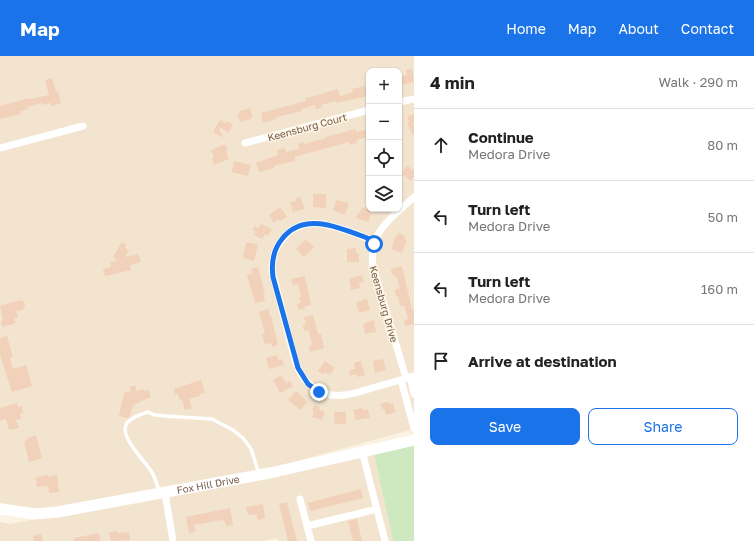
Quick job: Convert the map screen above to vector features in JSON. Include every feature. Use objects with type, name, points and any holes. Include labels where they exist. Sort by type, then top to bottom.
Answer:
[{"type":"street","points":[[402,101],[414,99]]},
{"type":"street","name":"Keensburg Court","points":[[245,143],[366,111]]},
{"type":"street","points":[[0,148],[83,126]]},
{"type":"street","name":"Keensburg Drive","points":[[414,197],[386,222],[380,230],[375,241],[372,254],[372,267],[414,394]]},
{"type":"street","points":[[375,241],[324,224],[310,223],[301,225],[288,232],[277,246],[272,262],[273,277],[296,364],[301,375],[310,386],[326,394],[342,396],[408,378]]},
{"type":"street","name":"Keensburg Drive","points":[[408,378],[414,428]]},
{"type":"street","name":"Fox Hill Drive","points":[[0,509],[31,514],[52,513],[259,475],[414,440]]},
{"type":"street","points":[[362,452],[385,541]]},
{"type":"street","points":[[162,493],[173,541]]},
{"type":"street","points":[[300,499],[311,541]]},
{"type":"street","points":[[307,526],[377,509]]},
{"type":"lane","points":[[162,493],[151,471],[125,432],[125,426],[130,420],[147,412],[155,415],[212,419],[233,430],[243,438],[251,449],[259,475]]},
{"type":"shaded area","points":[[0,56],[414,56],[414,429],[283,465],[42,509],[0,503]]},
{"type":"shaded area","points":[[374,454],[393,541],[279,541],[278,538],[263,541],[0,541],[0,522],[10,524]]},
{"type":"green space","points":[[414,444],[414,541],[393,541],[374,454]]},
{"type":"building","points":[[412,69],[414,82],[402,84],[402,76],[407,75],[406,70]]},
{"type":"building","points":[[52,78],[56,92],[58,91],[61,103],[51,106],[51,103],[41,105],[41,103],[27,107],[28,109],[20,111],[21,114],[0,119],[0,106],[30,98],[49,95],[45,80]]},
{"type":"building","points":[[365,86],[366,96],[336,103],[336,101],[321,105],[322,108],[316,109],[315,105],[301,109],[302,111],[276,117],[275,120],[263,123],[261,113],[306,101],[305,98],[326,92],[338,89],[340,96],[353,92],[352,89]]},
{"type":"building","points":[[250,108],[253,117],[240,122],[237,113]]},
{"type":"building","points":[[414,114],[414,134],[412,135],[407,122],[409,121],[407,116]]},
{"type":"building","points":[[220,120],[226,123],[228,121],[233,125],[228,133],[218,126],[223,138],[213,132]]},
{"type":"building","points":[[355,129],[356,132],[366,130],[366,138],[356,140],[357,143],[350,145],[349,142],[294,157],[295,161],[274,166],[274,168],[259,172],[256,163],[278,155],[277,150],[285,148],[286,152],[299,149],[298,144],[304,142],[304,144]]},
{"type":"building","points":[[225,144],[228,150],[226,151],[229,159],[214,165],[212,159],[214,158],[211,150]]},
{"type":"building","points":[[234,161],[251,165],[248,176],[232,172]]},
{"type":"building","points":[[407,166],[414,170],[414,177],[411,181],[402,174]]},
{"type":"building","points":[[313,194],[326,194],[326,208],[313,207]]},
{"type":"building","points":[[300,197],[305,209],[293,212],[290,202],[296,201],[295,199]]},
{"type":"building","points":[[336,200],[349,203],[345,215],[333,210]]},
{"type":"building","points":[[280,207],[287,217],[280,221],[278,219],[274,223],[269,215]]},
{"type":"building","points":[[362,207],[366,209],[366,212],[372,212],[368,222],[356,218],[358,212],[360,213]]},
{"type":"building","points":[[261,224],[272,229],[268,236],[265,234],[262,239],[254,235],[256,232],[252,230],[255,226],[258,228]]},
{"type":"building","points":[[399,233],[405,236],[404,239],[407,240],[402,253],[391,249],[396,235],[398,236]]},
{"type":"building","points":[[306,239],[314,247],[304,257],[296,249]]},
{"type":"building","points":[[122,242],[126,245],[125,248],[129,250],[125,257],[138,254],[141,262],[130,265],[131,270],[105,276],[103,269],[111,267],[110,262],[117,261],[113,257]]},
{"type":"building","points":[[246,242],[258,244],[254,261],[243,258]]},
{"type":"building","points":[[356,248],[356,253],[359,254],[359,262],[347,262],[347,249]]},
{"type":"building","points":[[402,266],[412,310],[414,310],[414,324],[405,326],[404,320],[408,319],[404,305],[400,306],[398,296],[396,296],[395,290],[400,288],[396,276],[394,277],[394,274],[392,275],[391,269]]},
{"type":"building","points":[[258,267],[265,294],[263,294],[265,301],[255,303],[247,275],[252,273],[251,269]]},
{"type":"building","points":[[362,275],[364,282],[359,283],[360,288],[351,290],[349,279]]},
{"type":"building","points":[[305,276],[311,305],[304,307],[305,309],[299,310],[297,304],[301,303],[299,297],[301,297],[298,284],[293,285],[291,279]]},
{"type":"building","points":[[367,298],[370,310],[359,313],[356,303]]},
{"type":"building","points":[[21,300],[21,302],[24,301],[25,307],[23,310],[16,311],[18,317],[14,318],[16,323],[2,327],[1,321],[3,321],[0,306]]},
{"type":"building","points":[[268,309],[278,345],[272,347],[271,343],[265,344],[262,334],[265,333],[259,312]]},
{"type":"building","points":[[313,315],[318,334],[321,334],[324,348],[310,352],[309,346],[312,345],[309,330],[304,331],[303,325],[306,324],[304,317]]},
{"type":"building","points":[[374,320],[376,332],[365,334],[363,324]]},
{"type":"building","points":[[7,336],[13,357],[10,357],[13,369],[26,365],[32,386],[12,392],[0,355],[0,338]]},
{"type":"building","points":[[277,355],[278,360],[282,359],[284,365],[269,369],[266,358]]},
{"type":"building","points":[[383,359],[386,370],[375,373],[373,361]]},
{"type":"building","points":[[325,361],[335,368],[330,375],[325,372],[323,375],[318,371]]},
{"type":"building","points":[[361,361],[365,375],[357,377],[356,374],[350,376],[349,370],[355,369],[354,363]]},
{"type":"building","points":[[281,375],[286,383],[290,381],[293,386],[280,393],[273,380]]},
{"type":"building","points":[[201,380],[205,393],[189,399],[192,408],[185,410],[182,400],[180,401],[178,394],[175,395],[174,389]]},
{"type":"building","points":[[135,385],[137,391],[144,389],[144,391],[148,389],[151,397],[133,405],[128,418],[119,416],[124,393],[131,391],[129,387]]},
{"type":"building","points":[[296,391],[308,402],[300,410],[288,400]]},
{"type":"building","points":[[389,402],[389,404],[393,403],[396,412],[386,415],[380,404]]},
{"type":"building","points":[[17,403],[18,407],[22,406],[23,413],[20,414],[21,419],[16,420],[19,428],[9,430],[6,419],[0,420],[0,408]]},
{"type":"building","points":[[314,405],[320,407],[319,410],[325,412],[322,420],[312,417]]},
{"type":"building","points":[[362,408],[363,410],[368,409],[370,418],[356,420],[353,410]]},
{"type":"building","points":[[334,412],[346,412],[346,424],[335,424]]},
{"type":"building","points":[[36,435],[42,458],[29,462],[24,441],[28,440],[27,438]]},
{"type":"building","points":[[48,475],[48,477],[57,475],[59,492],[49,493],[48,486],[37,487],[36,477]]},
{"type":"building","points":[[361,489],[363,498],[310,511],[308,503]]},
{"type":"building","points":[[287,502],[297,541],[288,541],[279,504]]},
{"type":"building","points":[[263,504],[265,518],[258,520],[256,514],[248,515],[246,507]]},
{"type":"building","points":[[230,508],[233,525],[226,526],[224,520],[215,521],[194,525],[196,532],[189,533],[186,517]]},
{"type":"building","points":[[357,519],[362,541],[353,541],[348,521]]},
{"type":"building","points":[[117,531],[117,533],[129,532],[130,540],[111,541],[109,532]]},
{"type":"building","points":[[99,533],[100,541],[74,541],[74,538]]},
{"type":"building","points":[[41,534],[43,541],[34,541],[33,536]]},
{"type":"route","points":[[319,392],[310,386],[305,380],[296,364],[273,277],[272,262],[275,251],[280,241],[288,232],[301,225],[310,223],[330,225],[375,241],[374,244]]}]
